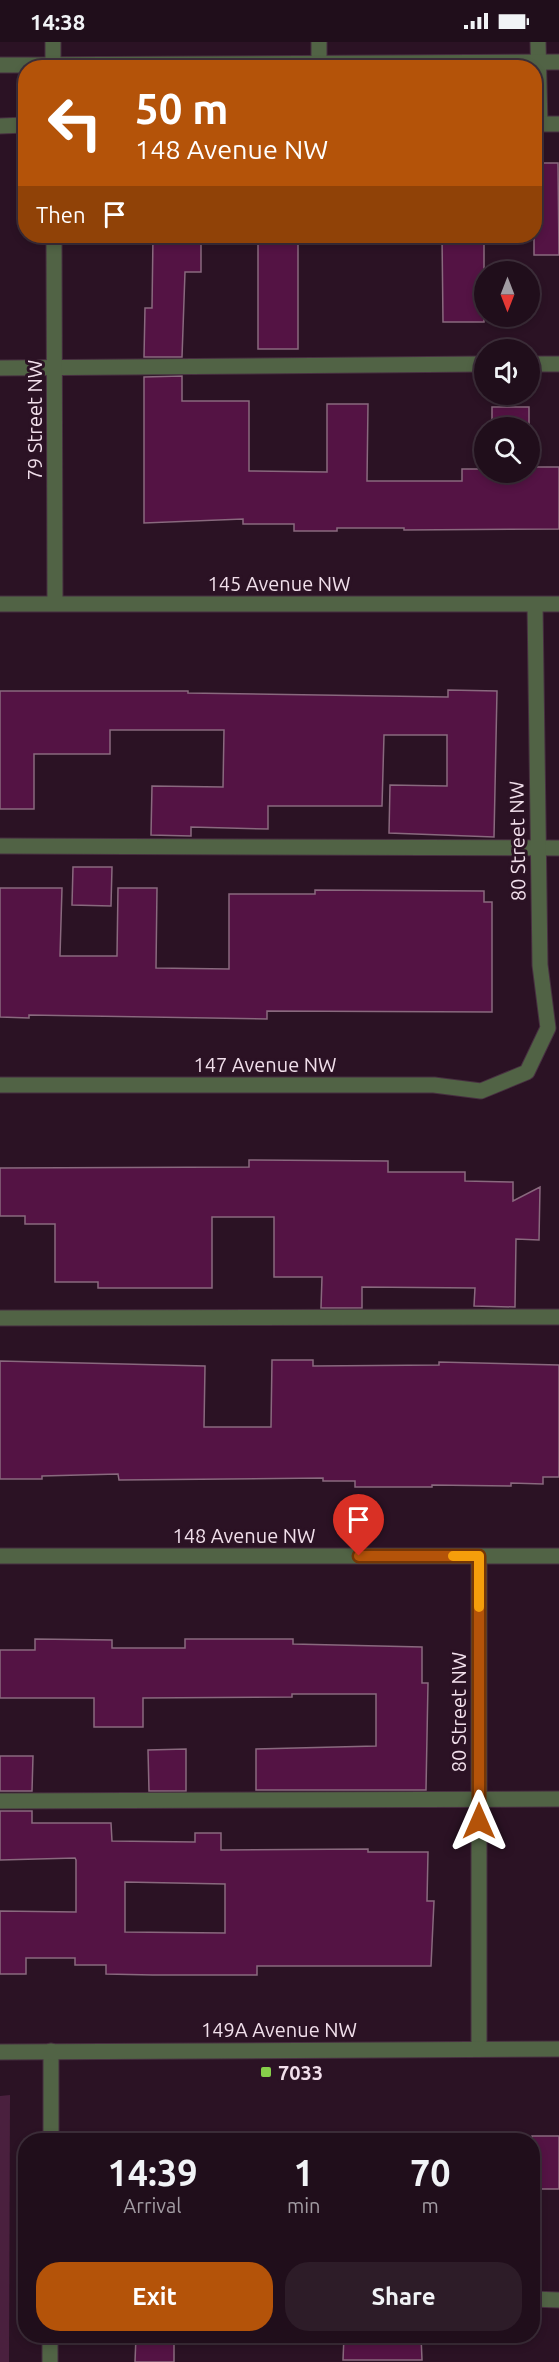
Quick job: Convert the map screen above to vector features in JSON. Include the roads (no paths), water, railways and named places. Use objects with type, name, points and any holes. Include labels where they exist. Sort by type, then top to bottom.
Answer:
[{"type":"street","points":[[53,42],[53,60]]},
{"type":"street","points":[[319,42],[319,60]]},
{"type":"street","points":[[538,42],[538,60]]},
{"type":"street","points":[[542,62],[559,62]]},
{"type":"street","points":[[0,65],[18,65]]},
{"type":"street","points":[[542,124],[559,124]]},
{"type":"street","points":[[0,126],[18,125]]},
{"type":"street","name":"79 Street NW","points":[[54,243],[55,604]]},
{"type":"street","points":[[0,368],[474,364]]},
{"type":"street","points":[[540,364],[559,364]]},
{"type":"street","name":"145 Avenue NW","points":[[0,604],[559,604]]},
{"type":"street","name":"80 Street NW","points":[[527,1072],[548,1028],[540,965],[535,604]]},
{"type":"street","points":[[0,846],[559,848]]},
{"type":"street","name":"147 Avenue NW","points":[[0,1085],[434,1085],[481,1091],[527,1072]]},
{"type":"street","points":[[0,1318],[559,1317]]},
{"type":"street","name":"148 Avenue NW","points":[[0,1556],[559,1556]]},
{"type":"street","name":"80 Street NW","points":[[479,1556],[479,2049]]},
{"type":"street","points":[[0,1801],[559,1799]]},
{"type":"street","name":"149A Avenue NW","points":[[0,2052],[559,2049]]},
{"type":"street","points":[[51,2051],[51,2133]]},
{"type":"street","points":[[540,2300],[559,2300]]},
{"type":"street","points":[[50,2343],[50,2362]]},
{"type":"place","name":"7033","points":[[266,2072]]}]
